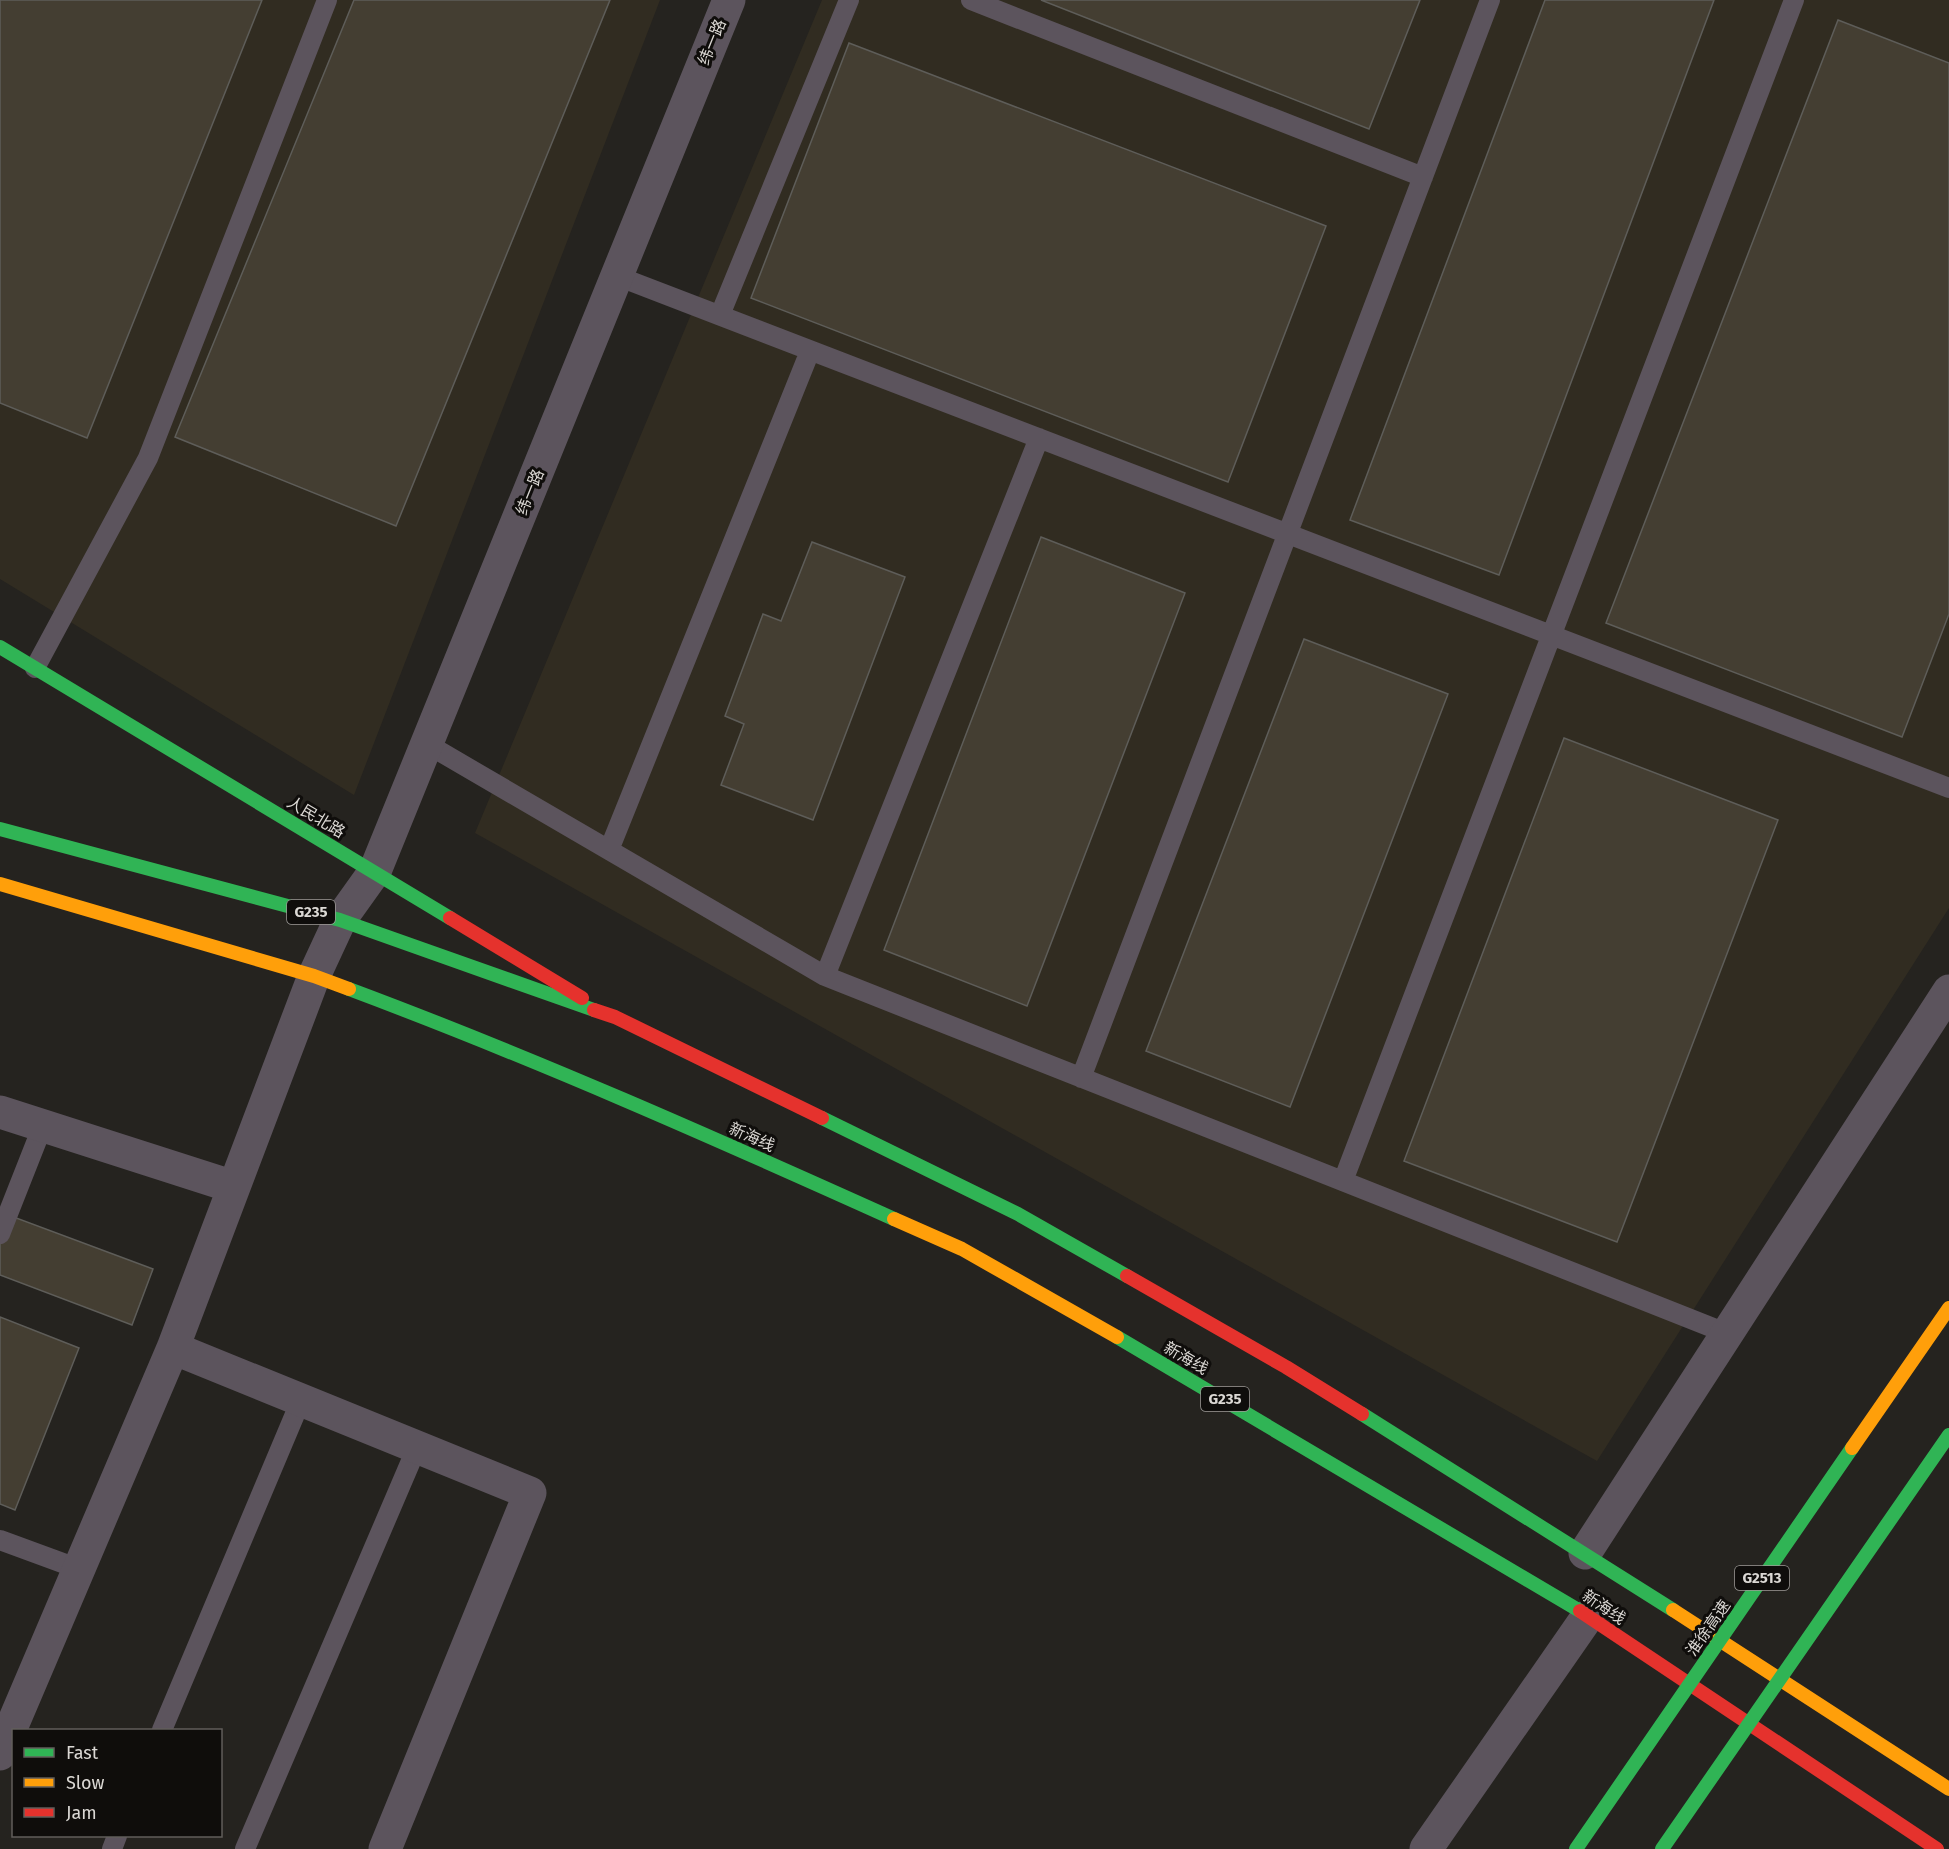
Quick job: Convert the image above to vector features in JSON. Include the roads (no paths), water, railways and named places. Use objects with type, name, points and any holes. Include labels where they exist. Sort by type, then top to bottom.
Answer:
[{"type":"main road","name":"人民北路","points":[[0,647],[615,1017]]},
{"type":"main road","name":"G235","points":[[0,829],[340,920],[615,1017],[1018,1214],[1286,1367],[1585,1553],[1949,1789]]},
{"type":"main road","name":"G235","points":[[0,884],[314,976]]},
{"type":"main road","name":"新海线","points":[[314,976],[466,1033],[670,1118],[962,1249],[1196,1382],[1588,1616],[1937,1849]]},
{"type":"main road","name":"淮徐高速","points":[[1576,1849],[1949,1308]]},
{"type":"main road","points":[[1662,1849],[1949,1435]]},
{"type":"street","name":"纬一路","points":[[0,1754],[173,1348],[314,976],[340,920],[375,871],[729,0]]},
{"type":"street","points":[[1585,1553],[1949,991]]},
{"type":"street","points":[[0,1112],[234,1186]]},
{"type":"street","points":[[173,1348],[530,1493],[385,1849]]},
{"type":"street","points":[[1426,1849],[1588,1616]]},
{"type":"lane","points":[[34,668],[148,458],[327,0]]},
{"type":"lane","points":[[720,315],[849,0]]},
{"type":"lane","points":[[971,0],[1423,177]]},
{"type":"lane","points":[[1081,1078],[1490,0]]},
{"type":"lane","points":[[1343,1181],[1794,0]]},
{"type":"lane","points":[[617,276],[1949,788]]},
{"type":"lane","points":[[609,850],[810,351]]},
{"type":"lane","points":[[825,976],[1039,438]]},
{"type":"lane","points":[[427,744],[825,976],[1726,1333]]},
{"type":"lane","points":[[0,1234],[43,1125]]},
{"type":"lane","points":[[163,1729],[301,1400]]},
{"type":"lane","points":[[245,1849],[417,1447]]},
{"type":"lane","points":[[0,1540],[79,1569]]}]
